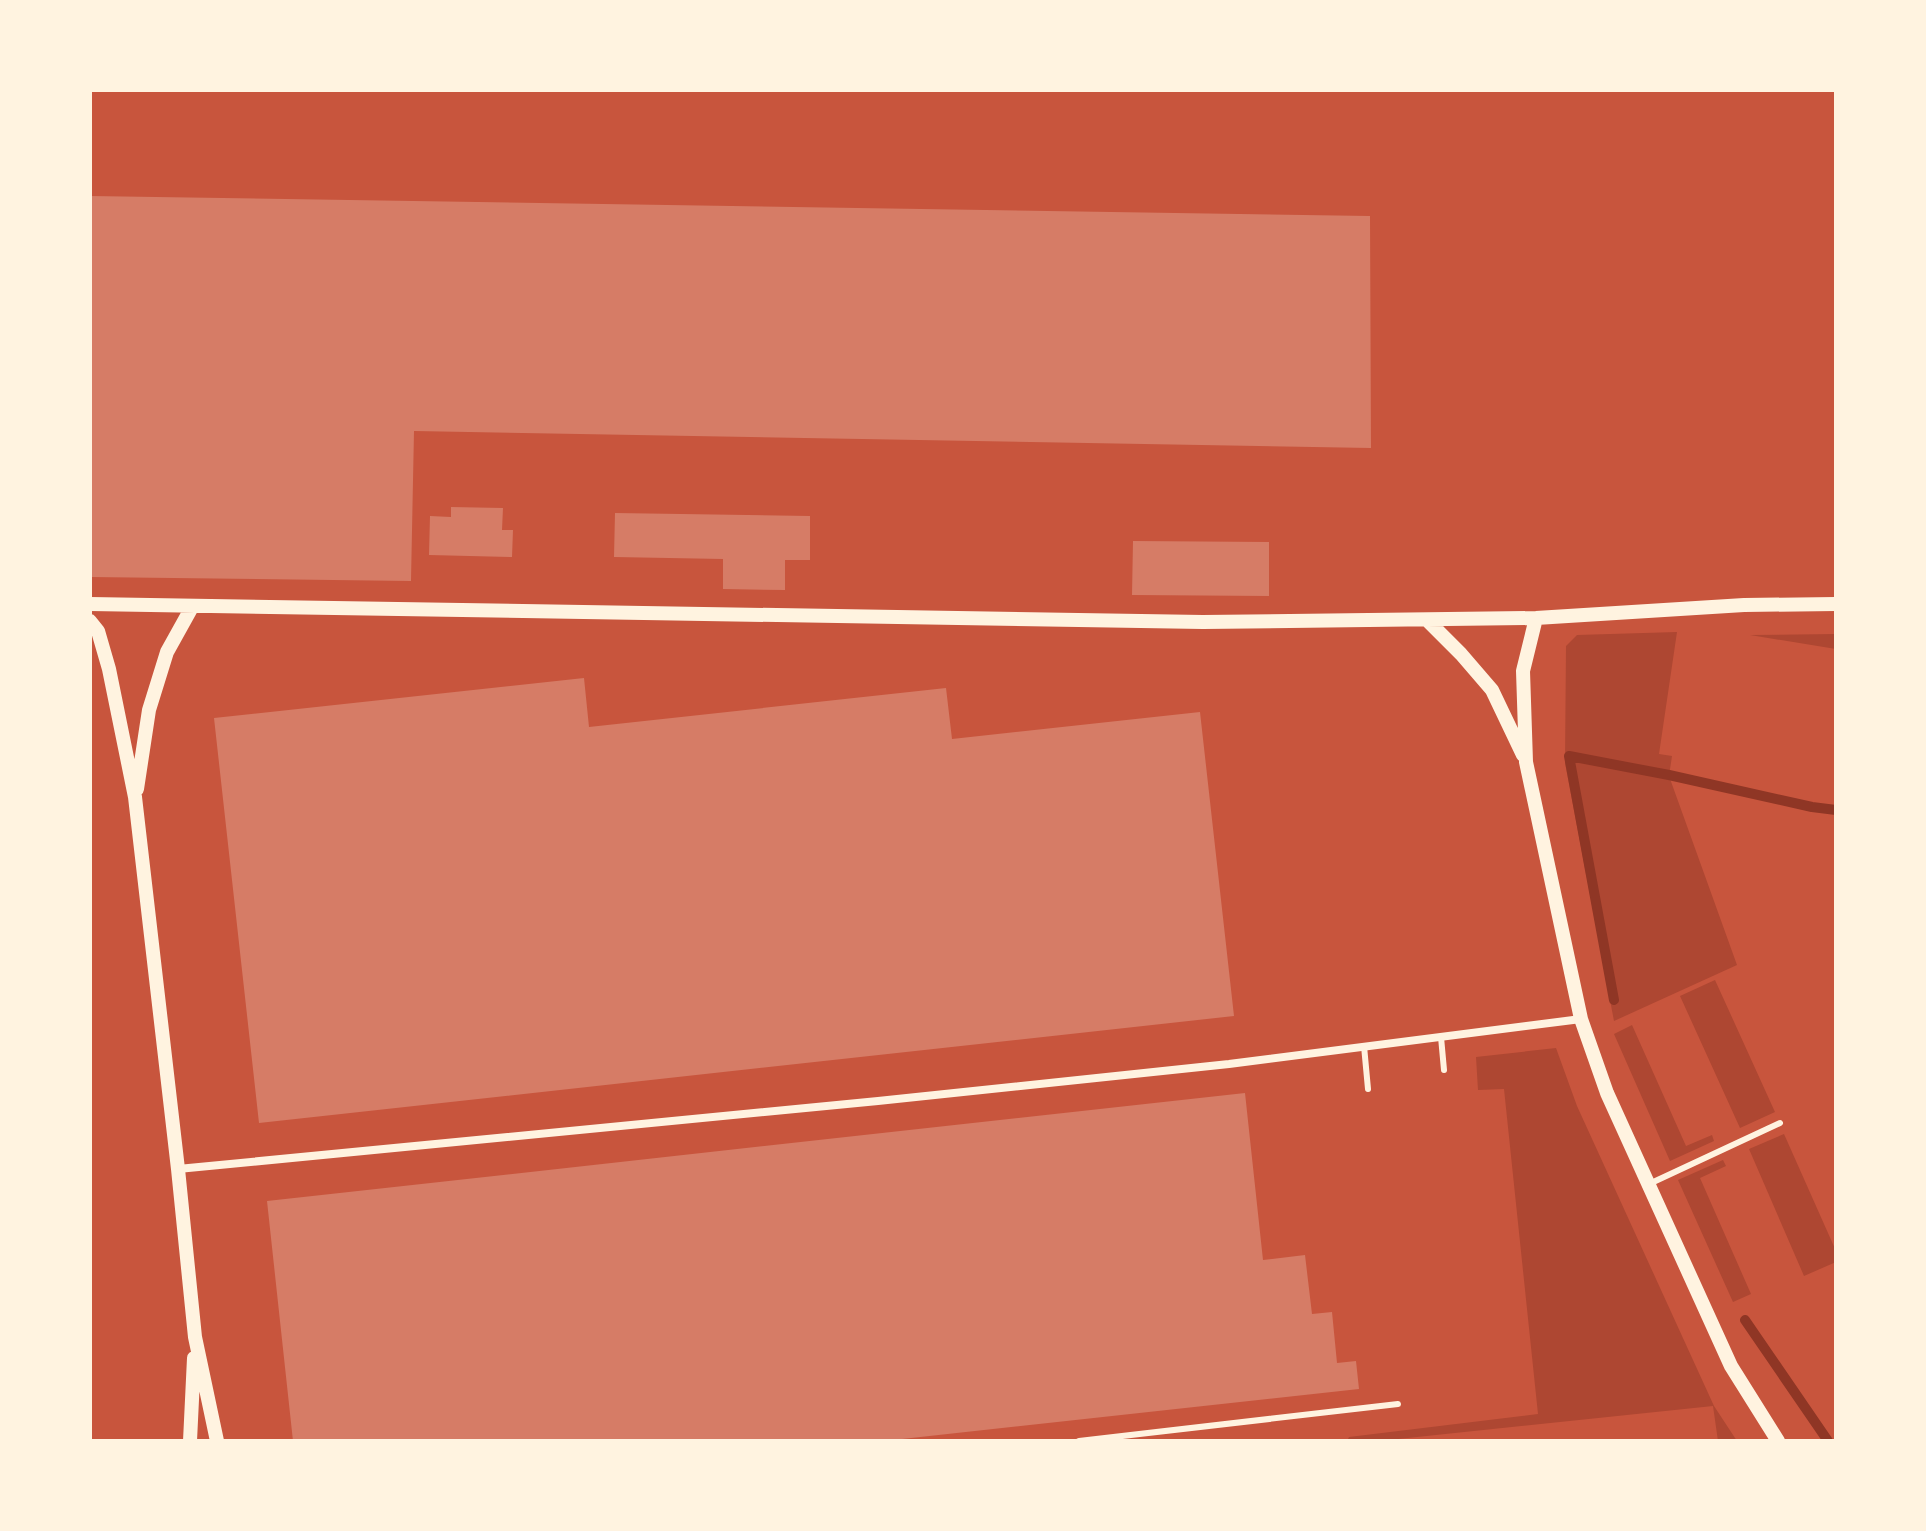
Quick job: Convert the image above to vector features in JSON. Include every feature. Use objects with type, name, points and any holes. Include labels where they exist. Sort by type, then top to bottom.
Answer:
[{"type":"street","points":[[90,604],[1203,622],[1536,618],[1744,605],[1836,604]]},
{"type":"street","points":[[135,797],[149,710],[167,652],[192,607]]},
{"type":"street","points":[[1536,618],[1523,671],[1526,762],[1581,1019],[1607,1093],[1731,1366],[1778,1441]]},
{"type":"street","points":[[1427,620],[1492,690],[1526,762]]},
{"type":"street","points":[[90,621],[98,631],[109,669],[135,797],[195,1337],[217,1441]]},
{"type":"street","points":[[178,1169],[1229,1064],[1581,1019]]},
{"type":"street","points":[[190,1441],[195,1337]]},
{"type":"lane","points":[[1441,1037],[1444,1070]]},
{"type":"lane","points":[[1364,1046],[1368,1089]]},
{"type":"lane","points":[[1649,1184],[1780,1123]]},
{"type":"lane","points":[[1079,1441],[1398,1404]]},
{"type":"shaded area","points":[[1677,632],[1659,754],[1672,756],[1669,776],[1737,965],[1614,1021],[1565,763],[1566,646],[1577,635]]},
{"type":"shaded area","points":[[1836,634],[1836,649],[1750,635]]},
{"type":"shaded area","points":[[1715,980],[1775,1112],[1740,1128],[1680,996]]},
{"type":"shaded area","points":[[1632,1025],[1686,1146],[1712,1135],[1714,1141],[1670,1161],[1614,1034]]},
{"type":"shaded area","points":[[1556,1048],[1577,1106],[1714,1406],[1737,1441],[1718,1441],[1713,1406],[1379,1441],[1347,1441],[1349,1437],[1538,1414],[1504,1089],[1478,1090],[1476,1057]]},
{"type":"shaded area","points":[[1784,1134],[1836,1251],[1836,1262],[1804,1276],[1749,1149]]},
{"type":"shaded area","points":[[1723,1160],[1726,1166],[1700,1178],[1751,1294],[1733,1302],[1678,1180]]},
{"type":"building","points":[[90,196],[1370,216],[1371,448],[414,431],[411,581],[90,577]]},
{"type":"building","points":[[451,507],[503,508],[502,530],[513,530],[512,557],[429,555],[430,516],[451,517]]},
{"type":"building","points":[[615,513],[810,516],[810,560],[785,560],[785,590],[723,589],[723,559],[614,557]]},
{"type":"building","points":[[1133,541],[1269,542],[1269,596],[1132,595]]},
{"type":"building","points":[[584,678],[589,727],[946,688],[952,739],[1200,712],[1234,1016],[259,1123],[214,718]]},
{"type":"building","points":[[1245,1093],[1263,1260],[1305,1255],[1312,1314],[1332,1312],[1337,1363],[1356,1361],[1359,1389],[884,1441],[293,1441],[267,1201]]},
{"type":"waterway","points":[[1614,1000],[1569,756],[1836,810]]},
{"type":"waterway","points":[[1745,1320],[1828,1441]]}]
